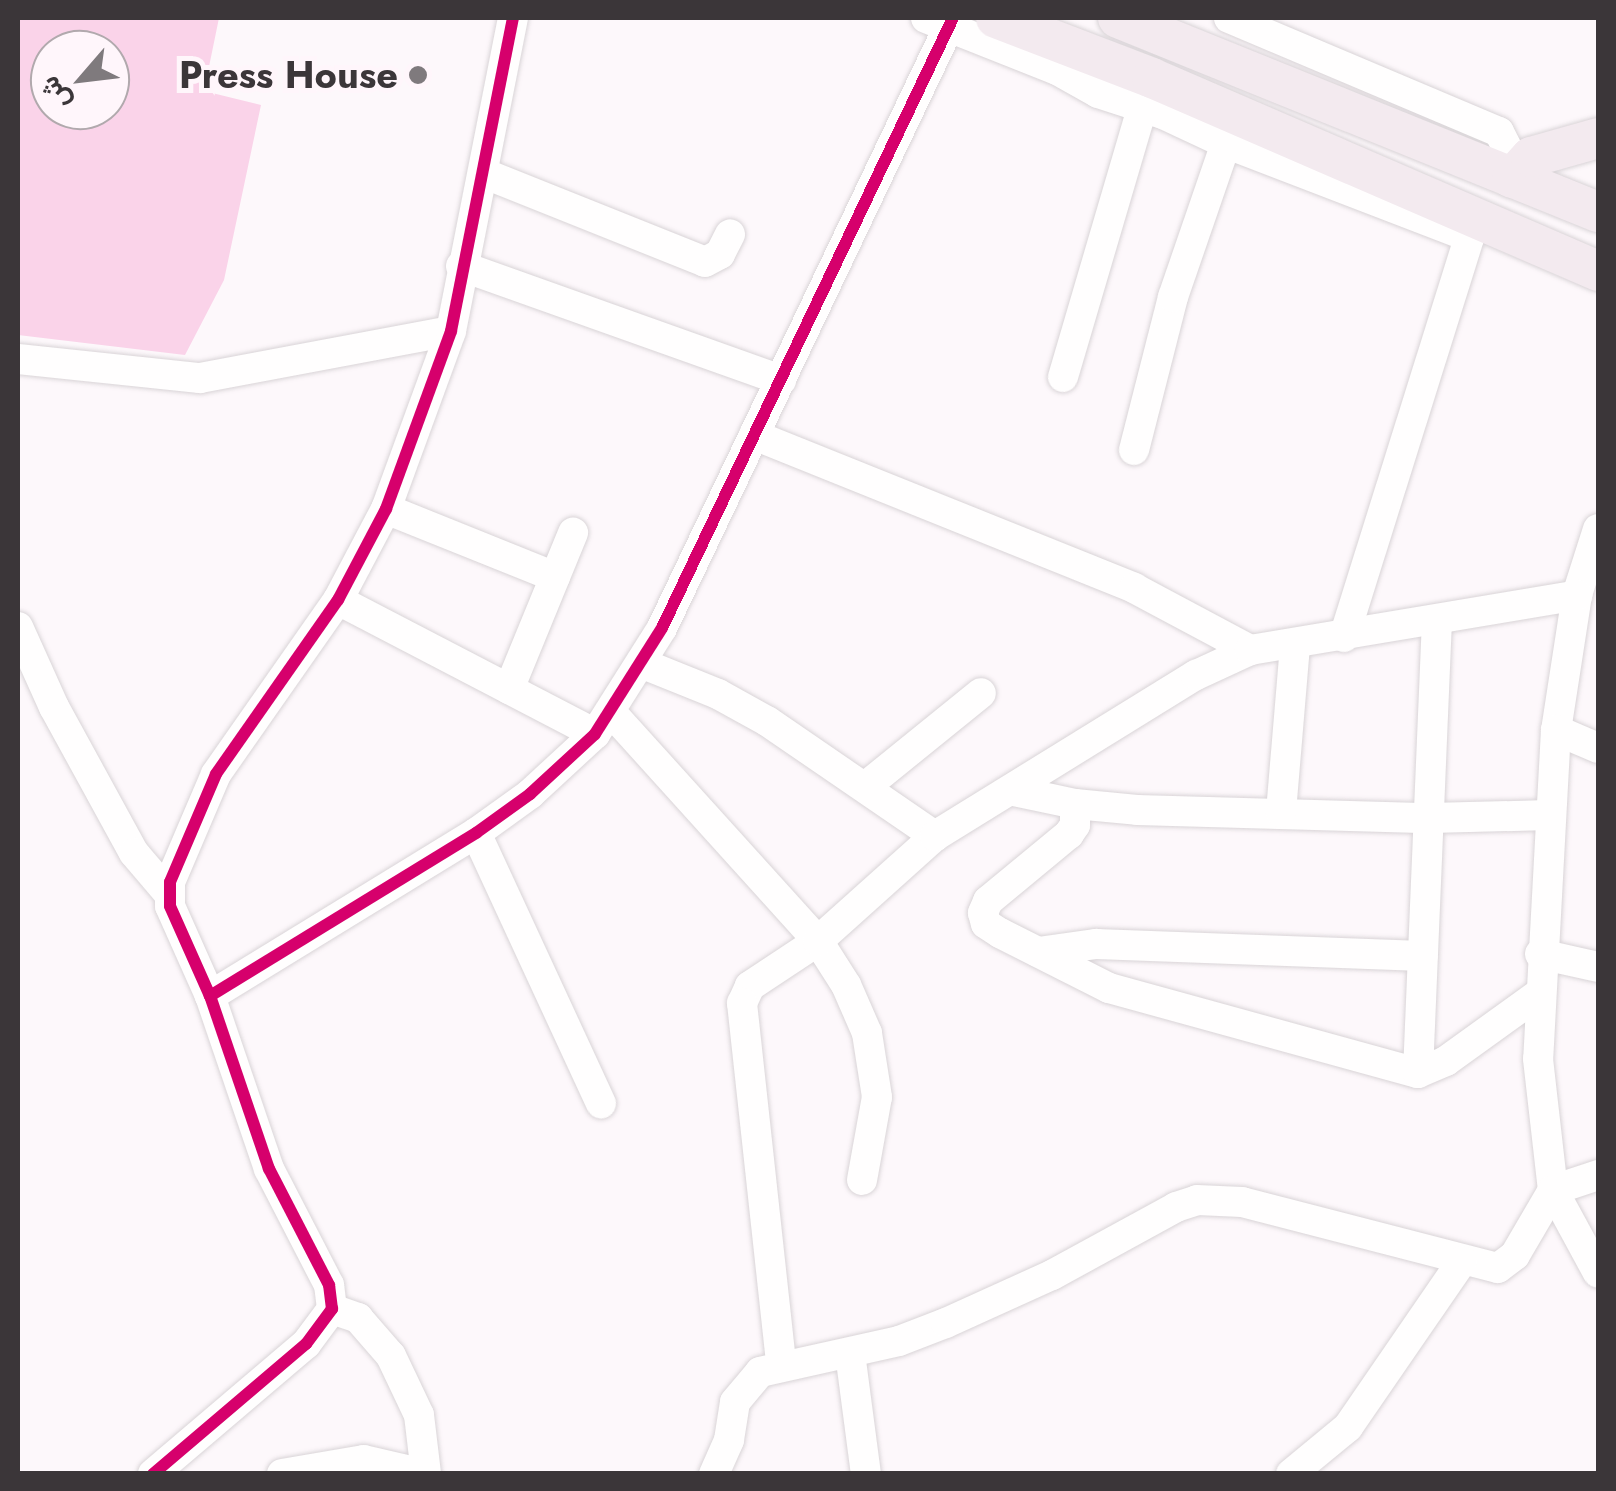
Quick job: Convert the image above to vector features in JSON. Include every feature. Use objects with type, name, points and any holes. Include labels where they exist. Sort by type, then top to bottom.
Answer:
[{"type":"main road","points":[[996,18],[1147,92],[1231,128],[1473,228],[1598,271]]},
{"type":"main road","points":[[1118,18],[1598,212]]},
{"type":"main road","points":[[1509,177],[1523,163],[1598,138]]},
{"type":"street","points":[[169,894],[216,774],[338,600],[386,509],[451,331],[513,18]]},
{"type":"street","points":[[1229,18],[1552,151]]},
{"type":"street","points":[[210,996],[476,834],[530,794],[603,723],[641,663],[781,380],[943,20],[1098,93],[1147,92],[1063,377]]},
{"type":"street","points":[[1134,450],[1173,297],[1231,128]]},
{"type":"street","points":[[1499,132],[1510,154],[1509,177]]},
{"type":"street","points":[[482,173],[705,262],[720,254],[730,234]]},
{"type":"street","points":[[1344,637],[1473,228]]},
{"type":"street","points":[[461,266],[781,380]]},
{"type":"street","points":[[18,359],[200,378],[451,331]]},
{"type":"street","points":[[754,435],[1134,588],[1250,650]]},
{"type":"street","points":[[386,509],[555,577]]},
{"type":"street","points":[[1598,529],[1577,595],[1556,730],[1538,994],[1538,1059],[1553,1190],[1598,1274]]},
{"type":"street","points":[[509,689],[573,533]]},
{"type":"street","points":[[780,1364],[742,1003],[750,986],[818,941],[935,836],[1196,676],[1250,650],[1577,595]]},
{"type":"street","points":[[338,600],[509,689],[603,723],[818,941],[846,985],[867,1034],[877,1097],[862,1180]]},
{"type":"street","points":[[1418,1072],[1437,620]]},
{"type":"street","points":[[18,627],[54,707],[134,854],[169,894],[210,996],[268,1169],[328,1285],[332,1310],[306,1344],[153,1474]]},
{"type":"street","points":[[1281,812],[1295,644]]},
{"type":"street","points":[[641,663],[718,694],[767,721],[935,836]]},
{"type":"street","points":[[865,787],[981,692]]},
{"type":"street","points":[[1556,730],[1598,748]]},
{"type":"street","points":[[1014,790],[1075,804],[1430,818],[1548,815]]},
{"type":"street","points":[[1075,804],[1076,825],[1069,834],[988,901],[983,913],[986,924],[1109,988],[1418,1072],[1446,1062],[1538,994]]},
{"type":"street","points":[[476,834],[601,1104]]},
{"type":"street","points":[[1038,952],[1096,944],[1423,956]]},
{"type":"street","points":[[1540,954],[1598,967]]},
{"type":"street","points":[[714,1474],[728,1440],[740,1391],[760,1372],[780,1364],[850,1353],[946,1323],[1197,1200],[1242,1202],[1462,1262],[1498,1268],[1515,1255],[1553,1190],[1598,1175]]},
{"type":"street","points":[[1291,1474],[1348,1427],[1462,1262]]},
{"type":"street","points":[[282,1474],[364,1460],[425,1474],[419,1415],[391,1356],[358,1318],[332,1310]]},
{"type":"street","points":[[850,1353],[866,1474]]},
{"type":"shaded area","points":[[18,18],[219,18],[204,91],[261,105],[224,280],[185,355],[18,335]]},
{"type":"cycle path","points":[[153,1474],[306,1344],[332,1309],[329,1285],[269,1169],[210,996],[170,906],[170,882],[216,774],[338,600],[386,509],[451,331],[513,18]]},
{"type":"cycle path","points":[[210,996],[476,833],[530,794],[595,734],[662,628],[953,18]]},
{"type":"place","name":"Press House","points":[[418,75]]}]
